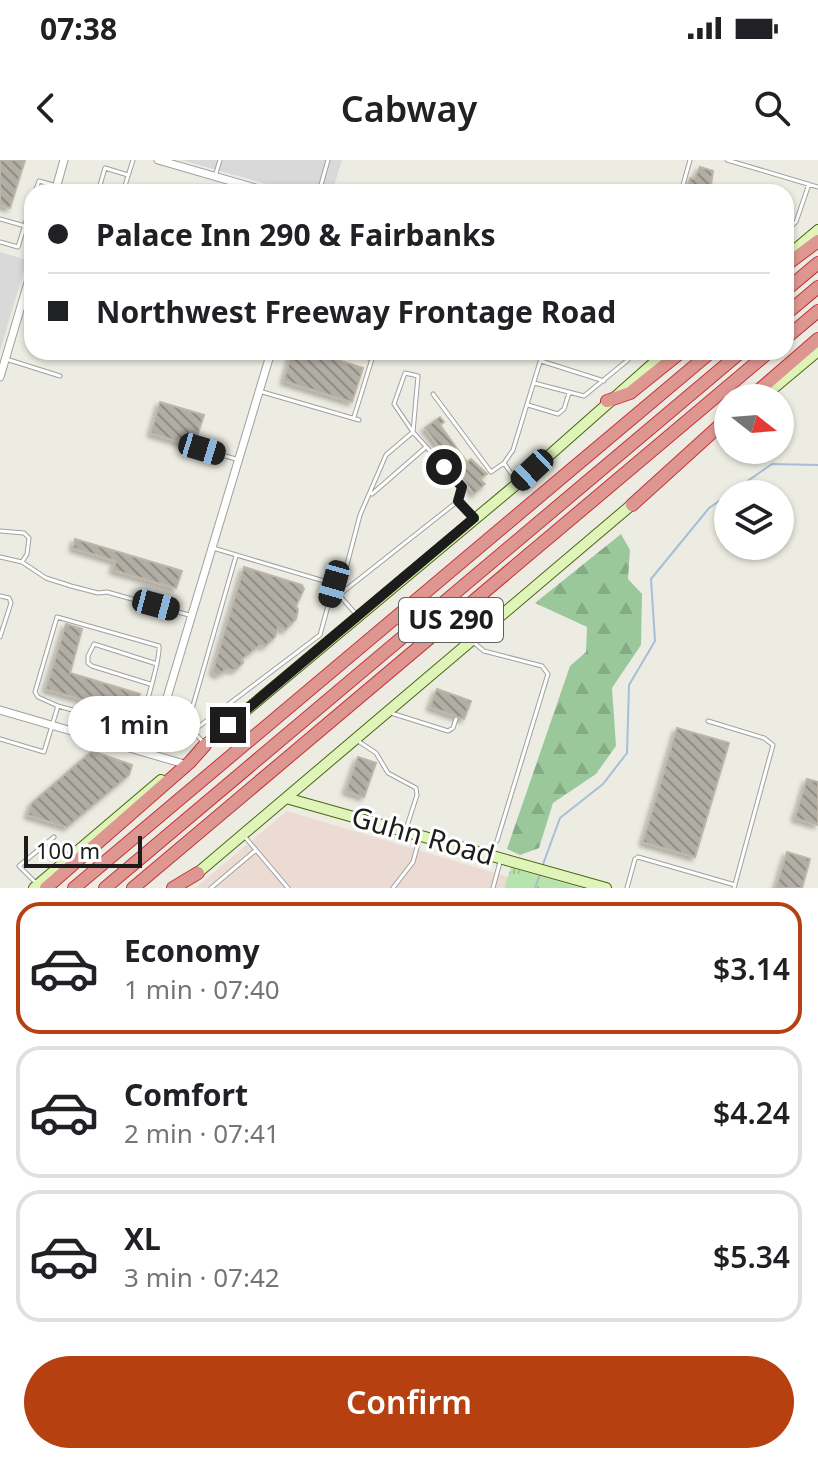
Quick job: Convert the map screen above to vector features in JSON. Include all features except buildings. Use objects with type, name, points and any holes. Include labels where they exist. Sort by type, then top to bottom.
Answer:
[{"type":"highway","points":[[794,259],[818,241]]},
{"type":"highway","points":[[794,283],[818,263]]},
{"type":"highway","points":[[794,307],[818,287]]},
{"type":"highway","points":[[794,331],[818,311]]},
{"type":"highway","points":[[794,360],[818,339]]},
{"type":"highway","points":[[607,401],[630,393],[671,360]]},
{"type":"highway","name":"US 290","points":[[74,888],[701,360]]},
{"type":"highway","points":[[105,888],[732,360]]},
{"type":"highway","name":"US 290","points":[[133,888],[760,360]]},
{"type":"highway","points":[[766,384],[794,360]]},
{"type":"highway","points":[[632,505],[714,431]]},
{"type":"highway","points":[[39,887],[190,762],[205,745]]},
{"type":"highway","points":[[173,888],[198,873]]},
{"type":"main road","points":[[794,250],[818,230]]},
{"type":"main road","points":[[779,384],[818,351]]},
{"type":"main road","points":[[39,887],[321,641],[358,617],[518,483],[656,360]]},
{"type":"main road","points":[[180,888],[714,438]]},
{"type":"main road","name":"Guhn Road","points":[[286,798],[606,888]]},
{"type":"street","points":[[57,184],[64,160]]},
{"type":"street","points":[[158,160],[242,184]]},
{"type":"street","points":[[0,377],[24,296]]},
{"type":"street","points":[[150,754],[269,360]]},
{"type":"street","points":[[0,710],[181,763]]},
{"type":"lane","points":[[125,184],[133,160]]},
{"type":"lane","points":[[215,176],[220,160]]},
{"type":"lane","points":[[321,184],[328,160]]},
{"type":"lane","points":[[683,184],[690,160]]},
{"type":"lane","points":[[727,160],[818,187]]},
{"type":"lane","points":[[100,184],[105,168],[128,175]]},
{"type":"lane","points":[[794,224],[809,184]]},
{"type":"lane","points":[[0,219],[24,226]]},
{"type":"lane","points":[[0,242],[18,247],[24,229]]},
{"type":"lane","points":[[5,359],[60,376]]},
{"type":"lane","points":[[259,391],[356,420],[372,360]]},
{"type":"lane","points":[[534,383],[584,396],[628,360]]},
{"type":"lane","points":[[433,394],[491,472],[504,463],[516,443],[541,361],[604,381]]},
{"type":"lane","points":[[339,595],[360,515],[386,455],[413,432],[418,376],[405,373],[394,404],[413,432],[462,487],[458,501],[339,595]]},
{"type":"lane","points":[[527,405],[558,414],[564,409],[569,393]]},
{"type":"lane","points":[[371,494],[426,447]]},
{"type":"lane","points":[[202,449],[239,460]]},
{"type":"lane","points":[[504,463],[518,483]]},
{"type":"lane","points":[[458,501],[474,518]]},
{"type":"lane","points":[[0,531],[24,533],[29,538],[27,554],[22,562]]},
{"type":"lane","points":[[193,731],[321,641],[334,584],[213,548]]},
{"type":"lane","points":[[205,745],[193,731],[190,716],[236,554]]},
{"type":"lane","points":[[0,557],[22,562],[46,578],[71,586],[98,593],[107,592],[192,616]]},
{"type":"lane","points":[[339,595],[358,617]]},
{"type":"lane","points":[[0,596],[9,598],[11,603],[0,637]]},
{"type":"lane","points":[[57,617],[159,646],[150,684],[140,721],[130,726],[58,706],[38,697],[35,692],[57,617]]},
{"type":"lane","points":[[472,640],[484,651],[542,666],[548,674],[497,841]]},
{"type":"lane","points":[[150,684],[92,666],[88,663],[88,656],[94,644],[157,664]]},
{"type":"lane","points":[[0,739],[44,752],[58,706]]},
{"type":"lane","points":[[387,712],[448,731],[453,728],[456,719]]},
{"type":"lane","points":[[627,888],[638,857],[735,886],[773,745],[764,738],[708,721]]},
{"type":"lane","points":[[161,722],[193,731]]},
{"type":"lane","points":[[354,740],[376,753],[388,773],[416,788],[417,795],[405,833]]},
{"type":"lane","points":[[243,834],[288,888]]},
{"type":"lane","points":[[393,888],[413,862],[420,836]]},
{"type":"lane","points":[[39,887],[19,866],[54,837]]},
{"type":"lane","points":[[211,888],[256,850]]},
{"type":"lane","points":[[493,888],[501,858]]},
{"type":"lane","points":[[220,881],[226,888]]},
{"type":"shaded area","points":[[181,160],[342,160],[334,184],[266,184]]},
{"type":"shaded area","points":[[0,252],[24,259],[24,270],[0,351]]},
{"type":"shaded area","points":[[287,811],[508,877],[504,888],[195,888]]},
{"type":"green space","points":[[621,534],[630,550],[628,579],[642,594],[641,645],[612,688],[616,746],[596,774],[553,803],[539,848],[520,855],[507,849],[570,666],[586,652],[587,627],[535,603]]},
{"type":"green space","points":[[511,868],[582,888],[504,888]]},
{"type":"waterway","points":[[749,480],[772,464],[818,465]]},
{"type":"waterway","points":[[542,867],[560,818],[603,784],[627,753],[629,685],[655,641],[651,579],[714,505]]},
{"type":"waterway","points":[[535,888],[540,874]]},
{"type":"route","points":[[228,725],[474,518],[458,501],[462,487],[444,467]]}]
